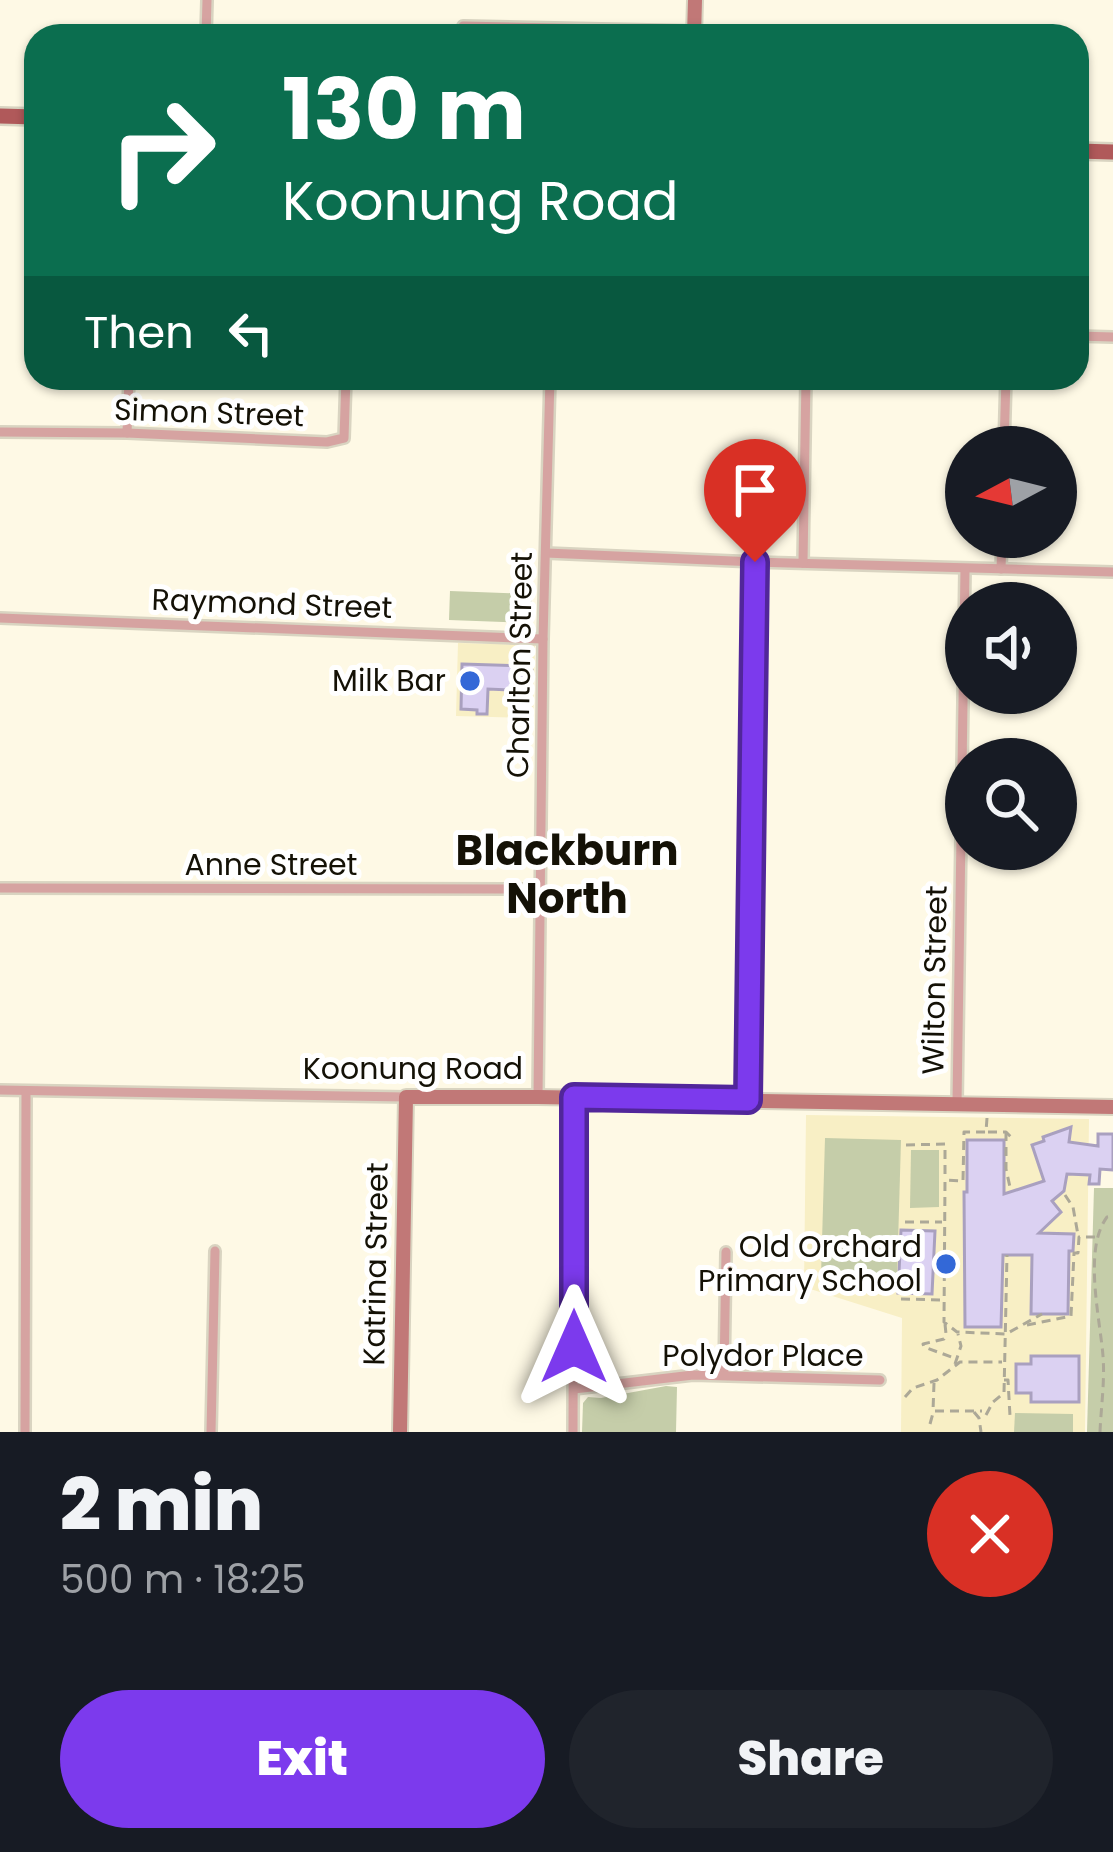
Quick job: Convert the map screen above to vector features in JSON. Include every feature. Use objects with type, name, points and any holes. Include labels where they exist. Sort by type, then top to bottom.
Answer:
[{"type":"street","points":[[127,434],[128,390]]},
{"type":"street","name":"Simon Street","points":[[0,432],[327,442],[344,438],[346,390]]},
{"type":"street","name":"Charlton Street","points":[[538,1097],[550,390]]},
{"type":"street","points":[[803,563],[806,390]]},
{"type":"street","points":[[1005,426],[1006,390]]},
{"type":"street","points":[[546,553],[1113,572]]},
{"type":"street","points":[[1001,558],[1001,569]]},
{"type":"street","points":[[748,1100],[755,562]]},
{"type":"street","name":"Wilton Street","points":[[957,1103],[964,569]]},
{"type":"street","name":"Raymond Street","points":[[0,618],[542,639]]},
{"type":"street","name":"Anne Street","points":[[0,888],[542,889]]},
{"type":"street","name":"Koonung Road","points":[[0,1090],[1113,1107]]},
{"type":"street","points":[[25,1432],[26,1091]]},
{"type":"street","name":"Katrina Street","points":[[400,1432],[406,1097]]},
{"type":"street","points":[[573,1432],[574,1097]]},
{"type":"street","points":[[211,1432],[215,1251]]},
{"type":"street","points":[[724,1374],[726,1252]]},
{"type":"street","name":"Polydor Place","points":[[574,1389],[724,1374],[880,1380]]},
{"type":"path","points":[[986,1118],[986,1132]]},
{"type":"path","points":[[945,1180],[963,1180],[964,1132],[1006,1132],[1014,1140]]},
{"type":"path","points":[[1006,1132],[1010,1187]]},
{"type":"path","points":[[906,1145],[945,1144],[946,1337],[924,1347],[956,1362],[1004,1362]]},
{"type":"path","points":[[1020,1326],[1071,1316],[1078,1237],[1073,1207],[1065,1195]]},
{"type":"path","points":[[1100,1432],[1103,1360],[1094,1292],[1098,1229],[1113,1216]]},
{"type":"path","points":[[904,1222],[943,1222]]},
{"type":"path","points":[[1078,1237],[1098,1237]]},
{"type":"path","points":[[933,1411],[984,1413],[1004,1393],[1007,1256]]},
{"type":"path","points":[[902,1299],[944,1300]]},
{"type":"path","points":[[944,1322],[958,1332],[1006,1334],[1042,1314]]},
{"type":"path","points":[[905,1397],[914,1388],[934,1382],[956,1362],[958,1332]]},
{"type":"path","points":[[1004,1380],[1008,1380],[1010,1416],[1014,1417]]},
{"type":"path","points":[[930,1424],[934,1382]]},
{"type":"path","points":[[972,1411],[979,1418],[980,1432]]},
{"type":"shaded area","points":[[458,643],[535,645],[533,718],[456,716]]},
{"type":"shaded area","name":"Old Orchard Primary School","points":[[806,1115],[1089,1119],[1085,1432],[901,1432],[902,1318],[804,1287]]},
{"type":"green space","points":[[450,591],[532,594],[531,623],[449,620]]},
{"type":"green space","points":[[825,1138],[901,1140],[897,1279],[821,1276]]},
{"type":"green space","points":[[911,1150],[939,1150],[939,1207],[910,1208]]},
{"type":"green space","points":[[1094,1188],[1113,1188],[1113,1432],[1087,1432]]},
{"type":"green space","points":[[677,1387],[676,1432],[582,1432],[583,1403],[588,1397]]},
{"type":"green space","points":[[1015,1413],[1073,1414],[1073,1432],[1014,1432]]},
{"type":"building","points":[[462,664],[527,666],[532,670],[531,699],[521,699],[520,713],[510,712],[511,690],[488,689],[487,714],[461,709]]},
{"type":"building","points":[[1071,1127],[1069,1142],[1098,1146],[1098,1134],[1113,1134],[1113,1170],[1100,1169],[1099,1184],[1089,1184],[1090,1175],[1067,1174],[1064,1191],[1052,1201],[1061,1212],[1039,1233],[1074,1234],[1073,1251],[1069,1251],[1068,1314],[1031,1314],[1032,1255],[1003,1255],[1001,1327],[965,1327],[967,1140],[1004,1140],[1004,1194],[1044,1181],[1032,1145]]},
{"type":"building","points":[[901,1230],[935,1231],[932,1294],[898,1293]]},
{"type":"building","points":[[1031,1356],[1079,1356],[1079,1402],[1031,1402],[1031,1393],[1016,1393],[1016,1364],[1031,1364]]},
{"type":"place","name":"Milk Bar","points":[[470,681]]},
{"type":"place","name":"Old Orchard Primary School","points":[[946,1264]]},
{"type":"district","name":"Blackburn North","points":[[567,874]]},
{"type":"route","points":[[574,1347],[574,1097],[748,1100],[755,562]]}]
